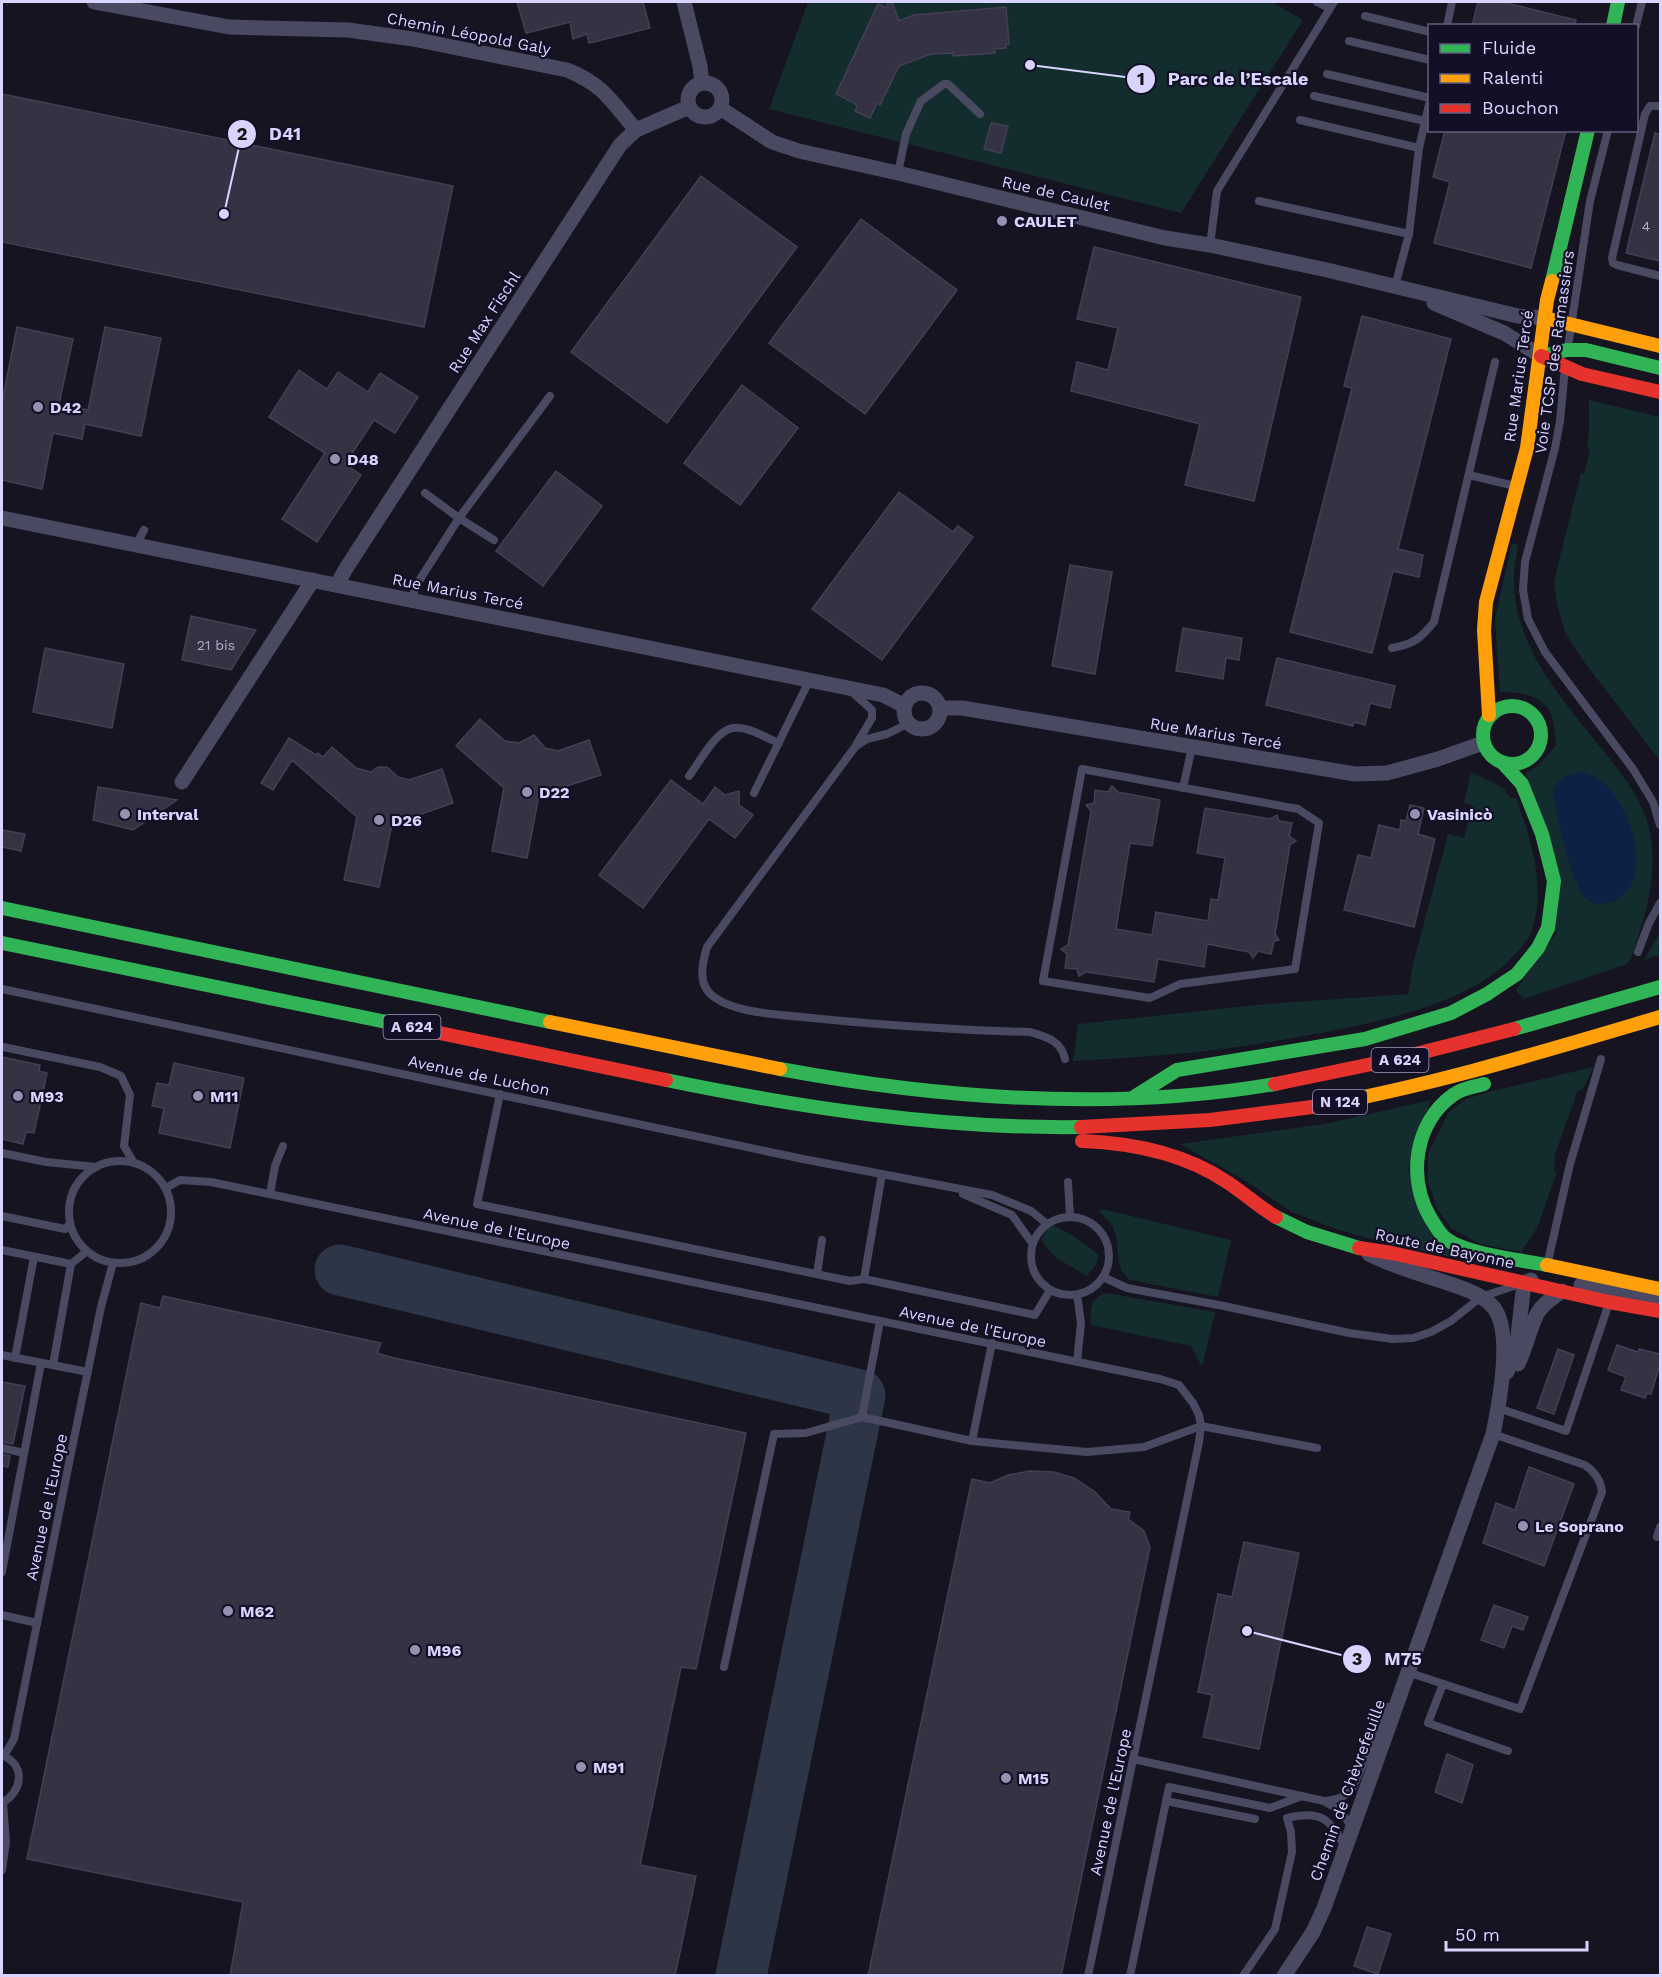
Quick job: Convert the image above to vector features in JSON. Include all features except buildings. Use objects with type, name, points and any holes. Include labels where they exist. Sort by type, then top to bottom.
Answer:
[{"type":"main road","points":[[1613,24],[1618,2]]},
{"type":"main road","name":"Rue Marius Tercé","points":[[1489,715],[1484,630],[1486,602],[1527,448],[1550,288],[1588,132]]},
{"type":"main road","name":"Rue de Caulet","points":[[1545,318],[1660,346]]},
{"type":"main road","points":[[1540,356],[1567,350],[1586,350],[1660,368]]},
{"type":"main road","name":"Rue de Caulet","points":[[1540,356],[1582,374],[1660,393]]},
{"type":"main road","points":[[1506,705],[1516,705],[1533,714],[1541,731],[1538,749],[1523,762],[1503,763],[1494,759],[1487,752],[1483,742],[1484,723],[1489,715],[1506,705]]},
{"type":"main road","points":[[1133,1098],[1177,1070],[1365,1039],[1451,1013],[1487,994],[1517,974],[1538,948],[1548,928],[1554,881],[1542,834],[1522,784],[1503,763]]},
{"type":"main road","name":"A 624","points":[[2,908],[368,986],[784,1070],[904,1088],[1023,1098],[1133,1098],[1200,1094],[1271,1084],[1404,1059],[1660,987]]},
{"type":"main road","name":"A 624","points":[[2,943],[712,1089],[823,1108],[1017,1126],[1139,1125]]},
{"type":"main road","name":"N 124","points":[[1139,1125],[1234,1118],[1414,1087],[1537,1054],[1660,1017]]},
{"type":"main road","points":[[1537,1054],[1501,1078],[1456,1093],[1429,1121],[1417,1152],[1416,1172],[1422,1205],[1446,1239],[1455,1244],[1554,1278],[1660,1289]]},
{"type":"main road","points":[[823,1108],[911,1131],[1044,1141]]},
{"type":"main road","name":"Route de Bayonne","points":[[1064,1141],[1094,1141],[1144,1148],[1181,1158],[1225,1180],[1277,1218],[1323,1238],[1359,1248],[1392,1252],[1524,1283]]},
{"type":"main road","name":"Route de Bayonne","points":[[1554,1278],[1609,1302],[1660,1311]]},
{"type":"street","name":"Chemin Léopold Galy","points":[[94,2],[144,7],[229,27],[348,30],[413,39],[567,70],[588,78],[606,93],[636,130]]},
{"type":"street","points":[[684,2],[702,83]]},
{"type":"street","points":[[702,83],[717,88],[721,98],[720,108],[716,113],[704,117],[698,116],[689,107],[688,94],[696,85],[702,83]]},
{"type":"street","name":"Rue Max Fischl","points":[[337,585],[620,145],[636,130],[689,107]]},
{"type":"street","name":"Rue de Caulet","points":[[720,108],[772,142],[799,151],[1165,238],[1210,245],[1518,316],[1545,318]]},
{"type":"street","name":"Rue de Caulet","points":[[1395,286],[1504,333],[1540,356]]},
{"type":"street","name":"Rue Marius Tercé","points":[[2,518],[884,695],[905,706],[913,695],[926,693],[933,696],[940,708],[962,708],[1355,774],[1387,773],[1438,759],[1483,742]]},
{"type":"street","points":[[182,782],[313,580]]},
{"type":"street","points":[[905,706],[909,723],[923,729],[936,722],[940,715],[940,708]]},
{"type":"street","name":"Chemin de Chèvrefeuille","points":[[1359,1248],[1389,1264],[1461,1287],[1481,1297],[1493,1307],[1500,1324],[1503,1383]]},
{"type":"street","name":"Route de Bayonne","points":[[1524,1283],[1536,1279],[1554,1278],[1660,1299]]},
{"type":"street","name":"Chemin de Chèvrefeuille","points":[[1499,1407],[1527,1345],[1538,1313],[1546,1302],[1554,1278]]},
{"type":"street","name":"Chemin de Chèvrefeuille","points":[[1284,1976],[1313,1932],[1346,1849],[1406,1672],[1493,1434],[1503,1383],[1516,1344],[1524,1283]]},
{"type":"lane","points":[[1210,245],[1217,191],[1331,5],[1317,2]]},
{"type":"lane","points":[[1447,24],[1452,2]]},
{"type":"lane","points":[[1636,24],[1642,2]]},
{"type":"lane","points":[[1365,16],[1428,32]]},
{"type":"lane","points":[[1349,41],[1428,60]]},
{"type":"lane","points":[[1328,74],[1428,99]]},
{"type":"lane","points":[[898,173],[906,134],[921,101],[944,84],[948,84],[980,114]]},
{"type":"lane","points":[[1314,96],[1425,121]]},
{"type":"lane","points":[[1660,106],[1650,106],[1645,114],[1612,258],[1613,263],[1617,265],[1660,276]]},
{"type":"lane","points":[[1395,286],[1409,234],[1419,148],[1428,108]]},
{"type":"lane","points":[[1300,120],[1419,148]]},
{"type":"lane","name":"Voie TCSP des Ramassiers","points":[[1607,132],[1590,201],[1567,350],[1559,430],[1525,562],[1523,590],[1528,620],[1545,652],[1632,769],[1653,802],[1660,825]]},
{"type":"lane","points":[[1258,201],[1409,234]]},
{"type":"lane","points":[[1392,648],[1408,645],[1420,639],[1434,622],[1495,362]]},
{"type":"lane","points":[[411,600],[417,584],[459,518],[550,396]]},
{"type":"lane","points":[[1469,475],[1516,486]]},
{"type":"lane","points":[[425,493],[494,540]]},
{"type":"lane","points":[[136,545],[144,530]]},
{"type":"lane","points":[[754,793],[809,681]]},
{"type":"lane","points":[[846,688],[872,710],[872,718],[855,747],[707,947],[700,968],[711,996],[730,1007],[786,1015],[877,1025],[1030,1032],[1052,1039],[1063,1050],[1065,1059]]},
{"type":"lane","points":[[855,747],[867,739],[887,734],[909,723]]},
{"type":"lane","points":[[689,776],[718,736],[733,728],[745,730],[779,743]]},
{"type":"lane","points":[[1183,788],[1192,747]]},
{"type":"lane","points":[[1082,769],[1183,788],[1298,809],[1319,823],[1295,969],[1180,984],[1150,998],[1043,981],[1082,769]]},
{"type":"lane","points":[[1638,952],[1649,923],[1660,903]]},
{"type":"lane","name":"Avenue de Luchon","points":[[2,989],[950,1189]]},
{"type":"lane","points":[[3,1047],[100,1067],[121,1076],[130,1095],[124,1146],[134,1162]]},
{"type":"lane","points":[[1554,1278],[1570,1164],[1601,1059]]},
{"type":"lane","points":[[500,1094],[477,1204],[850,1281],[864,1279],[1035,1315],[1050,1290]]},
{"type":"lane","points":[[270,1194],[275,1166],[283,1146]]},
{"type":"lane","points":[[2,1153],[46,1162],[96,1167]]},
{"type":"lane","points":[[115,1161],[134,1162],[152,1172],[166,1188],[172,1214],[165,1237],[153,1251],[130,1262],[113,1263],[87,1251],[80,1243],[70,1224],[69,1208],[74,1190],[83,1177],[96,1167],[115,1161]]},
{"type":"lane","points":[[864,1279],[882,1174]]},
{"type":"lane","name":"Avenue de l'Europe","points":[[166,1188],[180,1180],[191,1180],[270,1194],[992,1343],[1179,1384],[1199,1415],[1201,1426],[1088,1976]]},
{"type":"lane","points":[[1068,1182],[1070,1216]]},
{"type":"lane","points":[[950,1189],[992,1195],[1031,1211],[1046,1223]]},
{"type":"lane","points":[[950,1189],[1012,1215],[1032,1243]]},
{"type":"lane","points":[[2,1216],[65,1229],[70,1224]]},
{"type":"lane","points":[[1070,1216],[1087,1220],[1103,1234],[1108,1246],[1109,1260],[1103,1276],[1088,1291],[1067,1295],[1042,1285],[1032,1270],[1030,1252],[1038,1232],[1046,1223],[1070,1216]]},
{"type":"lane","points":[[817,1274],[822,1240]]},
{"type":"lane","points":[[2,1250],[71,1264]]},
{"type":"lane","points":[[53,1365],[71,1264],[87,1251]]},
{"type":"lane","points":[[15,1358],[34,1257]]},
{"type":"lane","name":"Avenue de l'Europe","points":[[3,1755],[14,1739],[88,1372],[113,1263]]},
{"type":"lane","points":[[1103,1276],[1127,1288],[1349,1333],[1393,1339],[1413,1338],[1431,1332],[1451,1321],[1481,1297],[1524,1283]]},
{"type":"lane","points":[[1077,1294],[1081,1323],[1077,1362]]},
{"type":"lane","points":[[1499,1407],[1566,1431],[1609,1302]]},
{"type":"lane","points":[[862,1417],[880,1321]]},
{"type":"lane","points":[[972,1441],[992,1343]]},
{"type":"lane","points":[[2,1355],[88,1372]]},
{"type":"lane","points":[[2,1572],[5,1534],[24,1453],[41,1363]]},
{"type":"lane","points":[[724,1667],[774,1434],[806,1433],[862,1417],[972,1441],[1087,1452],[1144,1447],[1201,1426],[1317,1448]]},
{"type":"lane","points":[[1324,1801],[1347,1796],[1353,1787],[1406,1672],[1520,1709],[1602,1492],[1595,1472],[1585,1465],[1493,1434]]},
{"type":"lane","points":[[2,1448],[24,1453]]},
{"type":"lane","points":[[1657,1537],[1660,1527]]},
{"type":"lane","points":[[2,1615],[37,1623]]},
{"type":"lane","points":[[1443,1684],[1428,1723],[1509,1751]]},
{"type":"lane","points":[[2,1870],[6,1842],[2,1803],[13,1795],[19,1782],[16,1768],[3,1755]]},
{"type":"lane","points":[[1133,1759],[1324,1801],[1338,1809],[1347,1818],[1352,1829]]},
{"type":"lane","points":[[1130,1976],[1168,1787],[1270,1808],[1302,1796]]},
{"type":"lane","points":[[1166,1801],[1255,1819]]},
{"type":"lane","points":[[1243,1976],[1275,1929],[1292,1852],[1292,1832],[1287,1818],[1302,1814],[1318,1816],[1326,1820],[1340,1836],[1346,1849]]},
{"type":"green space","points":[[808,2],[1272,2],[1303,20],[1181,213],[769,109]]},
{"type":"green space","points":[[1589,400],[1660,417],[1660,761],[1582,659],[1566,634],[1557,605],[1554,584],[1557,568],[1581,473],[1584,474],[1590,449],[1587,448]]},
{"type":"green space","points":[[1512,543],[1518,545],[1514,572],[1516,603],[1522,628],[1532,652],[1561,697],[1636,796],[1649,827],[1652,855],[1648,900],[1631,959],[1627,964],[1523,999],[1516,990],[1556,934],[1526,773],[1539,765],[1556,745],[1553,720],[1541,701],[1528,695],[1500,692],[1495,619]]},
{"type":"green space","points":[[1471,772],[1504,788],[1510,798],[1516,798],[1532,848],[1535,866],[1538,901],[1530,935],[1499,970],[1454,996],[1428,1006],[1402,1015],[1350,1027],[1214,1050],[1073,1061],[1078,1024],[1266,1004],[1408,994],[1413,964],[1448,834],[1464,838],[1471,805],[1464,803]]},
{"type":"green space","points":[[1660,932],[1660,955],[1644,960]]},
{"type":"green space","points":[[1593,1067],[1584,1088],[1577,1092],[1555,1155],[1554,1171],[1557,1172],[1537,1228],[1521,1252],[1480,1244],[1451,1228],[1437,1209],[1428,1181],[1428,1154],[1448,1113],[1466,1099],[1488,1092]]},
{"type":"green space","points":[[1431,1100],[1408,1171],[1470,1261],[1388,1244],[1333,1228],[1290,1211],[1246,1181],[1180,1144],[1325,1124]]},
{"type":"green space","points":[[1102,1209],[1231,1240],[1218,1297],[1130,1280],[1121,1269],[1114,1230],[1110,1222],[1099,1211]]},
{"type":"green space","points":[[1052,1225],[1076,1238],[1098,1255],[1096,1265],[1087,1276],[1056,1258],[1041,1240]]},
{"type":"green space","points":[[1106,1293],[1215,1312],[1202,1367],[1191,1346],[1091,1325],[1092,1305],[1096,1298]]},
{"type":"water","points":[[1581,771],[1600,780],[1615,795],[1623,809],[1635,843],[1637,861],[1628,891],[1616,900],[1606,903],[1599,904],[1589,901],[1576,883],[1557,814],[1553,789],[1562,778]]},
{"type":"taxiway","points":[[340,1270],[860,1395],[741,1976]]},
{"type":"traffic: fast","points":[[1613,24],[1618,2]]},
{"type":"traffic: fast","points":[[1552,281],[1588,132]]},
{"type":"traffic: fast","points":[[1541,356],[1567,350],[1586,350],[1660,368]]},
{"type":"traffic: fast","points":[[1506,706],[1518,706],[1528,710],[1537,719],[1541,735],[1541,741],[1533,756],[1518,764],[1506,764],[1496,760],[1487,751],[1483,741],[1483,729],[1487,719],[1496,710],[1506,706]]},
{"type":"traffic: fast","points":[[1134,1097],[1177,1070],[1365,1039],[1451,1013],[1487,994],[1517,974],[1538,948],[1548,928],[1554,881],[1542,834],[1522,784],[1503,763]]},
{"type":"traffic: fast","points":[[2,908],[550,1022]]},
{"type":"traffic: fast","points":[[2,943],[401,1025]]},
{"type":"traffic: fast","points":[[1514,1029],[1660,987]]},
{"type":"traffic: fast","points":[[780,1069],[903,1088],[1027,1098],[1152,1098],[1214,1093],[1275,1084]]},
{"type":"traffic: fast","points":[[666,1080],[820,1108],[872,1115],[1029,1127],[1081,1127]]},
{"type":"traffic: fast","points":[[1484,1084],[1464,1089],[1453,1095],[1430,1121],[1418,1152],[1417,1170],[1423,1203],[1439,1231],[1454,1244],[1493,1256],[1547,1265]]},
{"type":"traffic: fast","points":[[1276,1217],[1307,1232],[1359,1248]]},
{"type":"traffic: slow","points":[[1489,715],[1484,630],[1486,602],[1527,448],[1547,300],[1552,281]]},
{"type":"traffic: slow","points":[[1545,318],[1660,346]]},
{"type":"traffic: slow","points":[[1312,1107],[1444,1078],[1660,1017]]},
{"type":"traffic: slow","points":[[550,1022],[780,1069]]},
{"type":"traffic: slow","points":[[1547,1265],[1660,1289]]},
{"type":"traffic: jam","points":[[1541,356],[1582,374],[1660,392]]},
{"type":"traffic: jam","points":[[401,1025],[666,1080]]},
{"type":"traffic: jam","points":[[1275,1084],[1396,1059],[1514,1029]]},
{"type":"traffic: jam","points":[[1081,1127],[1210,1120],[1312,1107]]},
{"type":"traffic: jam","points":[[1082,1141],[1139,1147],[1176,1157],[1211,1172],[1276,1217]]},
{"type":"traffic: jam","points":[[1359,1248],[1392,1253],[1609,1302],[1660,1311]]},
{"type":"place","name":"Parc de l’Escale","points":[[1030,65]]},
{"type":"place","name":"D41","points":[[224,214]]},
{"type":"place","name":"CAULET","points":[[1002,221]]},
{"type":"place","name":"D42","points":[[38,407]]},
{"type":"place","name":"D48","points":[[335,459]]},
{"type":"place","name":"D22","points":[[527,792]]},
{"type":"place","name":"Interval","points":[[125,814]]},
{"type":"place","name":"Vasinicò","points":[[1415,814]]},
{"type":"place","name":"D26","points":[[379,820]]},
{"type":"place","name":"M93","points":[[18,1096]]},
{"type":"place","name":"M11","points":[[198,1096]]},
{"type":"place","name":"Le Soprano","points":[[1523,1526]]},
{"type":"place","name":"M62","points":[[228,1611]]},
{"type":"place","name":"M75","points":[[1247,1631]]},
{"type":"place","name":"M96","points":[[415,1650]]},
{"type":"place","name":"M91","points":[[581,1767]]},
{"type":"place","name":"M15","points":[[1006,1778]]}]
